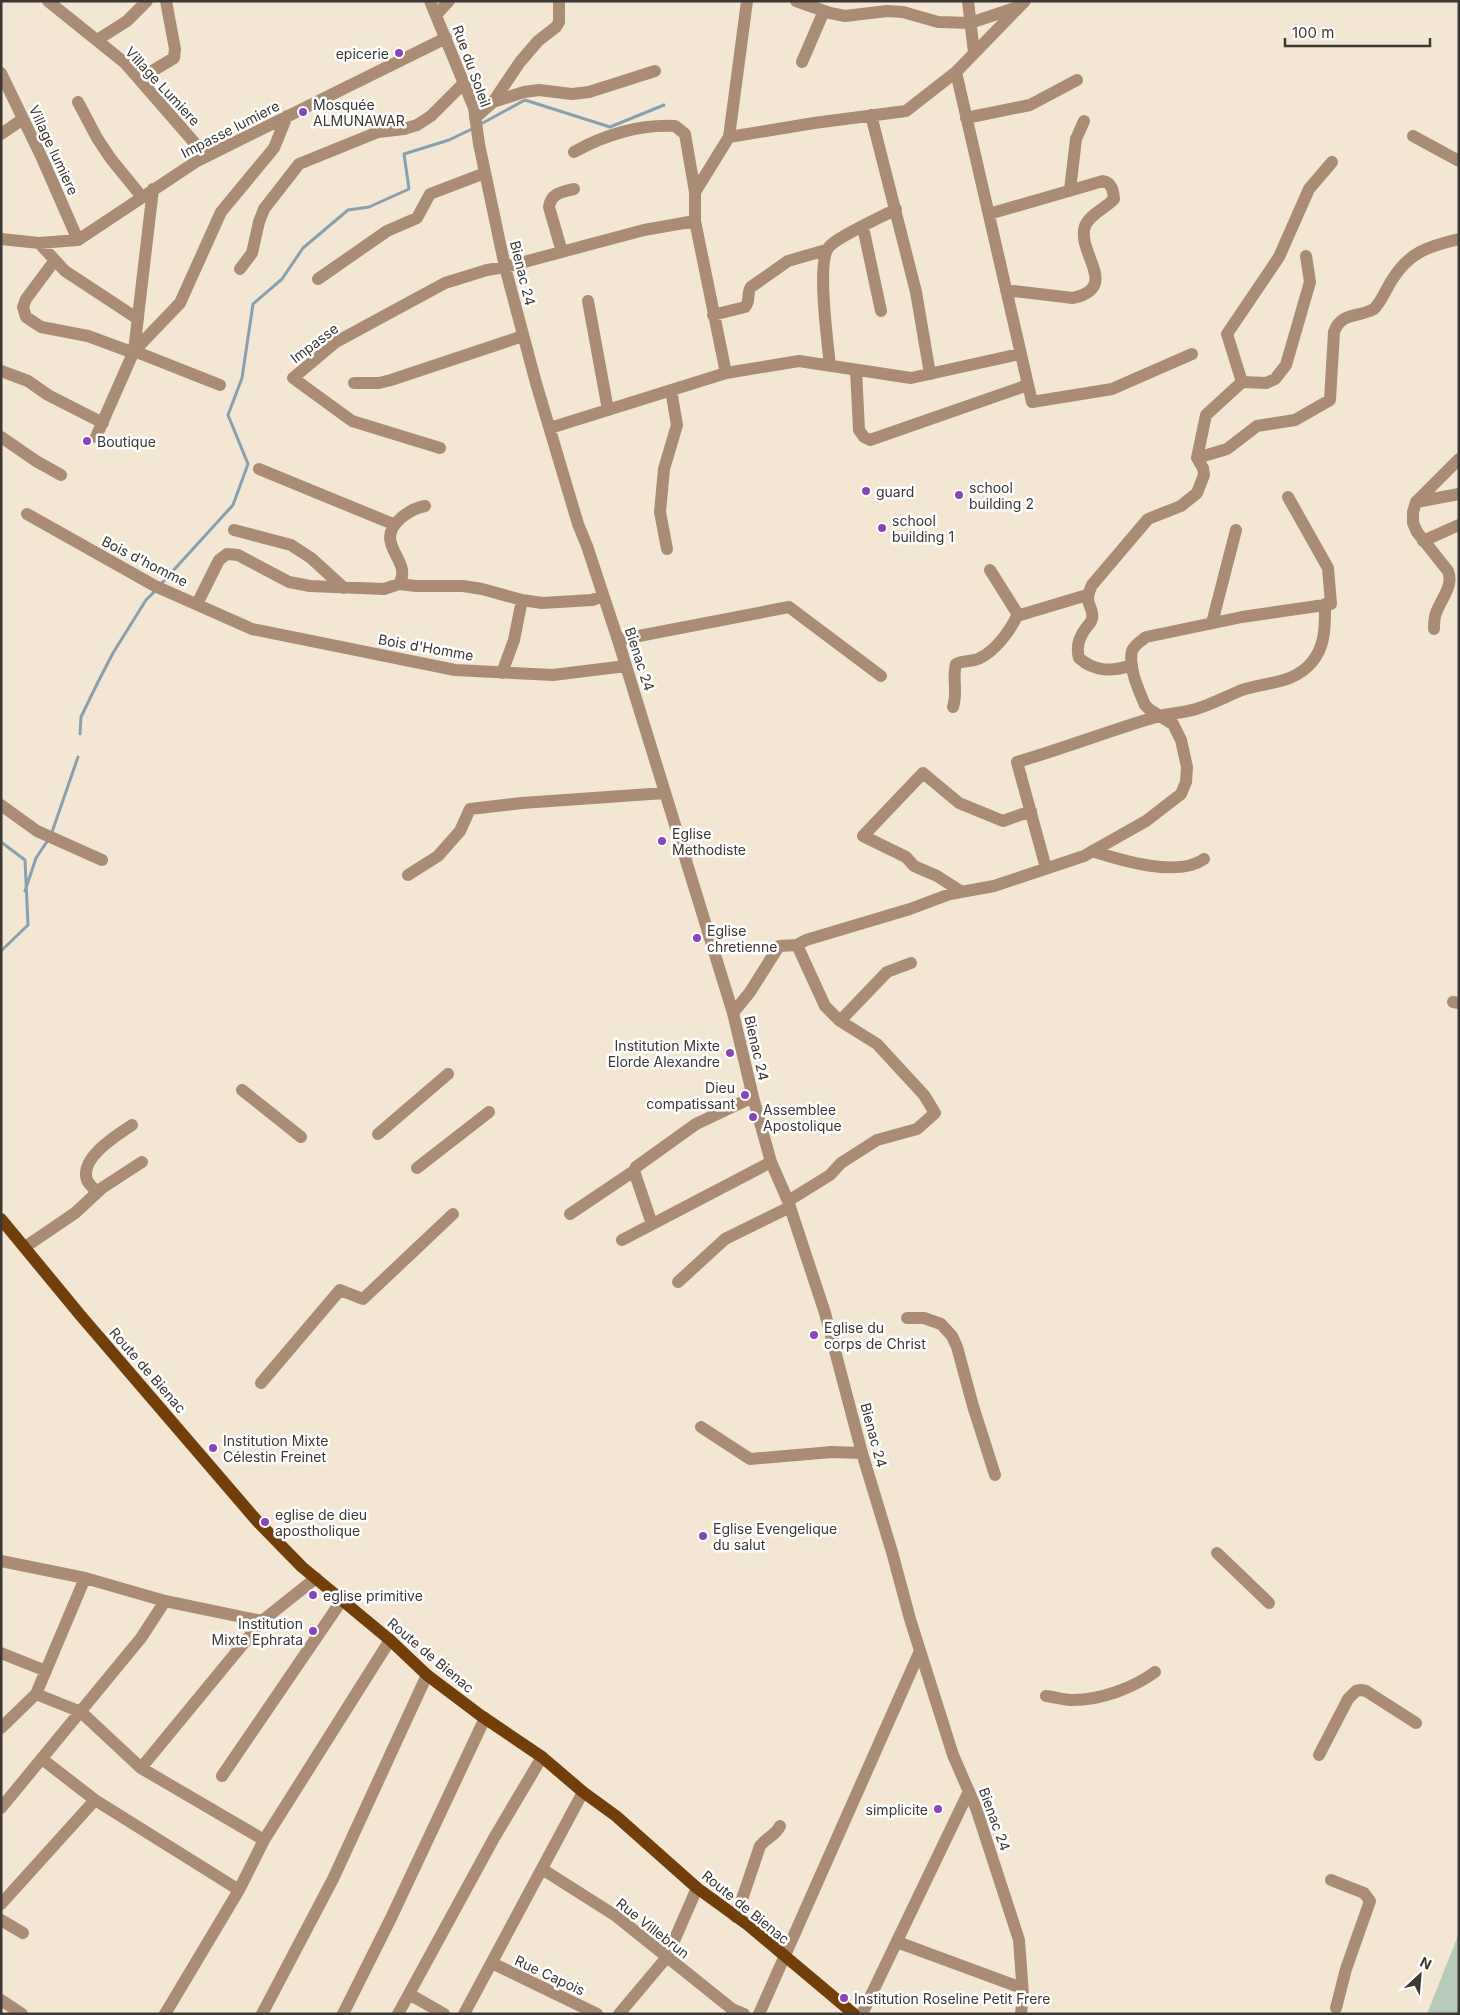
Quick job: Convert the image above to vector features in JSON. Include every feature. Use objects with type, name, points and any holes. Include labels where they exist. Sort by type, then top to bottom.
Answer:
[{"type":"main road","name":"Route de Bienac","points":[[1,1218],[81,1316],[258,1522],[302,1567],[390,1640],[427,1675],[542,1757],[583,1792],[616,1816],[697,1888],[736,1917],[854,2014]]},
{"type":"street","name":"Village Lumiere","points":[[48,1],[125,63],[206,156]]},
{"type":"street","points":[[97,40],[127,21],[147,1]]},
{"type":"street","points":[[139,79],[174,58],[175,49],[166,1]]},
{"type":"street","name":"Rue du Soleil","points":[[430,1],[464,83],[474,113],[479,144]]},
{"type":"street","points":[[436,15],[449,1]]},
{"type":"street","points":[[493,102],[520,62],[538,41],[556,27],[559,22],[559,1]]},
{"type":"street","points":[[695,192],[729,137],[747,1]]},
{"type":"street","points":[[796,1],[824,11],[846,16],[887,11],[903,12],[938,22],[970,23],[1022,4]]},
{"type":"street","points":[[968,1],[974,53]]},
{"type":"street","points":[[729,137],[906,110],[956,72],[1022,4]]},
{"type":"street","points":[[802,62],[824,11]]},
{"type":"street","name":"Impasse lumiere","points":[[1,239],[39,243],[78,240],[206,156],[446,38]]},
{"type":"street","points":[[474,113],[493,102],[524,92],[540,90],[572,94],[589,92],[655,71]]},
{"type":"street","points":[[956,72],[1032,402],[1112,389],[1192,354]]},
{"type":"street","name":"Village lumiere","points":[[1,73],[78,240]]},
{"type":"street","points":[[966,118],[1030,105],[1077,80]]},
{"type":"street","points":[[240,268],[254,248],[259,222],[264,209],[299,164],[378,132],[404,129],[417,125],[431,116],[464,83]]},
{"type":"street","points":[[78,102],[97,138],[111,159],[142,197]]},
{"type":"street","points":[[871,115],[916,292],[930,374]]},
{"type":"street","points":[[134,352],[180,303],[221,212],[274,148],[287,116]]},
{"type":"street","points":[[1,134],[23,119]]},
{"type":"street","points":[[1070,190],[1076,139],[1084,121]]},
{"type":"street","points":[[574,152],[596,139],[641,129],[675,126],[685,134],[695,192],[695,221],[726,373]]},
{"type":"street","points":[[1413,136],[1459,160]]},
{"type":"street","name":"Bienac 24","points":[[479,144],[505,267],[523,336],[578,524],[618,640],[733,1013],[753,1097],[772,1162],[789,1204],[825,1314],[862,1453],[920,1651],[953,1755],[969,1791],[1000,1877],[1019,1940],[1022,1988],[1021,2014]]},
{"type":"street","points":[[1242,382],[1227,334],[1279,257],[1309,189],[1332,162]]},
{"type":"street","points":[[318,279],[387,232],[418,218],[430,194],[485,173]]},
{"type":"street","points":[[988,214],[1103,180],[1112,187],[1114,199],[1089,220],[1085,226],[1084,244],[1096,272],[1095,283],[1082,296],[1073,298],[1006,290]]},
{"type":"street","points":[[562,252],[549,207],[550,200],[555,194],[574,189]]},
{"type":"street","points":[[96,437],[134,352],[154,190]]},
{"type":"street","points":[[713,315],[746,307],[749,301],[748,292],[751,287],[780,266],[796,258],[826,250],[836,241],[896,209]]},
{"type":"street","points":[[505,267],[644,230],[695,221]]},
{"type":"street","points":[[863,227],[880,311]]},
{"type":"street","points":[[1197,458],[1227,449],[1257,426],[1295,420],[1330,400],[1336,325],[1341,319],[1374,309],[1402,264],[1414,255],[1433,245],[1459,239]]},
{"type":"street","points":[[39,243],[65,271],[138,319]]},
{"type":"street","points":[[826,250],[823,281],[830,366]]},
{"type":"street","points":[[1132,665],[1121,669],[1098,669],[1079,658],[1077,649],[1080,639],[1093,616],[1087,602],[1087,595],[1092,585],[1148,519],[1182,506],[1197,493],[1204,475],[1203,468],[1197,458],[1206,415],[1242,382],[1266,384],[1275,379],[1286,365],[1310,282],[1306,256]]},
{"type":"street","points":[[54,260],[26,299],[23,307],[26,317],[41,327],[88,336],[220,385]]},
{"type":"street","name":"Impasse","points":[[440,448],[352,421],[293,378],[336,342],[445,283],[487,270],[505,267]]},
{"type":"street","points":[[588,301],[608,410]]},
{"type":"street","points":[[354,383],[379,383],[391,380],[523,336]]},
{"type":"street","points":[[550,428],[726,373],[799,361],[912,378],[1020,354]]},
{"type":"street","points":[[856,370],[859,430],[864,437],[870,440],[1028,385]]},
{"type":"street","points":[[1,371],[28,381],[48,395],[103,422]]},
{"type":"street","points":[[667,549],[660,512],[664,469],[677,426],[671,390]]},
{"type":"street","points":[[1,437],[36,461],[61,475]]},
{"type":"street","points":[[1434,629],[1435,615],[1455,577],[1423,540],[1413,523],[1413,512],[1416,502],[1459,459]]},
{"type":"street","points":[[259,469],[394,524]]},
{"type":"street","points":[[1416,502],[1459,494]]},
{"type":"street","points":[[733,1013],[750,992],[779,946],[797,945],[806,940],[962,892],[994,886],[1084,856],[1146,821],[1181,794],[1186,782],[1187,767],[1181,740],[1172,724],[1146,705],[1139,690],[1132,665],[1132,650],[1146,637],[1242,616],[1331,604],[1328,568],[1288,496]]},
{"type":"street","points":[[398,584],[402,578],[402,572],[389,534],[394,524],[408,512],[425,506]]},
{"type":"street","name":"Bois d'homme","points":[[27,514],[155,586],[252,628]]},
{"type":"street","points":[[1423,540],[1459,525]]},
{"type":"street","points":[[234,530],[291,545],[311,558],[344,588]]},
{"type":"street","points":[[1212,623],[1236,530]]},
{"type":"street","points":[[197,604],[219,560],[227,554],[238,555],[289,582],[310,586],[384,589],[398,584],[482,589],[522,600],[542,603],[592,600],[604,596]]},
{"type":"street","points":[[990,570],[1018,616]]},
{"type":"street","points":[[953,706],[955,700],[954,669],[956,664],[978,659],[989,651],[1018,616],[1087,595]]},
{"type":"street","points":[[502,672],[514,640],[522,600]]},
{"type":"street","points":[[1046,868],[1017,762],[1160,716],[1196,709],[1244,689],[1296,676],[1311,664],[1320,650],[1325,632],[1325,604]]},
{"type":"street","points":[[618,640],[789,607],[881,676]]},
{"type":"street","name":"Bois d'Homme","points":[[252,628],[456,670],[553,675],[626,666]]},
{"type":"street","points":[[962,892],[937,876],[914,866],[906,857],[864,836],[923,773],[959,803],[1004,821],[1031,811]]},
{"type":"street","points":[[408,875],[438,856],[460,831],[470,809],[522,803],[665,793]]},
{"type":"street","points":[[1,805],[37,831],[102,860]]},
{"type":"street","points":[[1092,851],[1154,866],[1176,868],[1198,863],[1204,859]]},
{"type":"street","points":[[678,1282],[725,1239],[789,1204],[830,1175],[841,1163],[877,1140],[918,1129],[935,1113],[924,1094],[877,1044],[840,1021],[825,1006],[797,945]]},
{"type":"street","points":[[840,1021],[887,972],[911,963]]},
{"type":"street","points":[[378,1134],[448,1074]]},
{"type":"street","points":[[242,1090],[301,1137]]},
{"type":"street","points":[[570,1214],[634,1171],[636,1167],[696,1124],[753,1097]]},
{"type":"street","points":[[417,1168],[489,1112]]},
{"type":"street","points":[[97,1192],[87,1181],[85,1170],[88,1162],[111,1139],[132,1125]]},
{"type":"street","points":[[25,1247],[75,1213],[97,1192],[142,1162]]},
{"type":"street","points":[[622,1240],[772,1162]]},
{"type":"street","points":[[634,1171],[652,1224]]},
{"type":"street","points":[[261,1383],[340,1290],[363,1299],[453,1214]]},
{"type":"street","points":[[907,1318],[924,1318],[941,1324],[952,1336],[957,1347],[973,1406],[995,1474]]},
{"type":"street","points":[[701,1427],[750,1459],[832,1452],[862,1453]]},
{"type":"street","points":[[1217,1553],[1268,1603]]},
{"type":"street","points":[[1,1561],[85,1578],[165,1601],[262,1621]]},
{"type":"street","points":[[1,1728],[36,1694],[85,1578]]},
{"type":"street","points":[[141,1768],[262,1621],[316,1578]]},
{"type":"street","points":[[222,1776],[342,1600]]},
{"type":"street","points":[[1,1808],[141,1638],[165,1601]]},
{"type":"street","points":[[165,2014],[239,1890],[264,1840],[390,1640]]},
{"type":"street","points":[[759,2014],[920,1651]]},
{"type":"street","points":[[1,1653],[46,1671]]},
{"type":"street","points":[[1046,1696],[1074,1700],[1111,1694],[1139,1683],[1154,1672]]},
{"type":"street","points":[[262,2014],[333,1879],[427,1675]]},
{"type":"street","points":[[1319,1755],[1348,1698],[1356,1691],[1366,1691],[1416,1723]]},
{"type":"street","points":[[36,1694],[81,1712],[141,1768],[264,1840]]},
{"type":"street","points":[[343,2014],[391,1918],[485,1718]]},
{"type":"street","points":[[398,2014],[494,1838],[542,1757]]},
{"type":"street","points":[[42,1759],[95,1800],[239,1890]]},
{"type":"street","points":[[862,2014],[969,1791]]},
{"type":"street","points":[[464,2014],[583,1792]]},
{"type":"street","points":[[1,1904],[95,1800]]},
{"type":"street","points":[[736,1917],[760,1846],[776,1833],[780,1826]]},
{"type":"street","name":"Rue Villebrun","points":[[542,1870],[616,1916],[732,2009],[744,2014]]},
{"type":"street","points":[[1331,1880],[1364,1893],[1370,1901],[1346,1969],[1336,2008]]},
{"type":"street","points":[[619,2014],[667,1957],[697,1888]]},
{"type":"street","points":[[1,1920],[23,1933]]},
{"type":"street","points":[[897,1942],[1022,1988]]},
{"type":"street","name":"Rue Capois","points":[[492,1963],[597,2014]]},
{"type":"street","points":[[409,1994],[444,2014]]},
{"type":"street","points":[[1,2000],[22,2014]]},
{"type":"green space","points":[[1459,1933],[1459,2014],[1427,2014]]},
{"type":"waterway","points":[[479,125],[525,100],[610,127],[664,105]]},
{"type":"waterway","points":[[160,585],[233,505],[248,464],[228,415],[242,378],[253,304],[282,279],[303,248],[348,210],[369,207],[409,189],[404,154],[449,140],[474,128]]},
{"type":"waterway","points":[[80,734],[81,717],[113,653],[146,600],[156,590]]},
{"type":"waterway","points":[[51,835],[78,757]]},
{"type":"waterway","points":[[25,891],[36,858],[48,840]]},
{"type":"waterway","points":[[1,842],[25,860],[28,925],[1,951]]},
{"type":"place","name":"epicerie","points":[[399,53]]},
{"type":"place","name":"Mosquée ALMUNAWAR","points":[[303,112]]},
{"type":"place","name":"Boutique","points":[[87,441]]},
{"type":"place","name":"guard","points":[[866,491]]},
{"type":"place","name":"school building 2","points":[[959,495]]},
{"type":"place","name":"school building 1","points":[[882,528]]},
{"type":"place","name":"Eglise Methodiste","points":[[662,841]]},
{"type":"place","name":"Eglise chretienne","points":[[697,938]]},
{"type":"place","name":"Institution Mixte Elorde Alexandre","points":[[730,1053]]},
{"type":"place","name":"Dieu compatissant","points":[[745,1095]]},
{"type":"place","name":"Assemblee Apostolique","points":[[753,1117]]},
{"type":"place","name":"Eglise du corps de Christ","points":[[814,1335]]},
{"type":"place","name":"Institution Mixte Célestin Freinet","points":[[213,1448]]},
{"type":"place","name":"eglise de dieu apostholique","points":[[265,1522]]},
{"type":"place","name":"Eglise Evengelique du salut","points":[[703,1536]]},
{"type":"place","name":"eglise primitive","points":[[313,1595]]},
{"type":"place","name":"Institution Mixte Ephrata","points":[[313,1631]]},
{"type":"place","name":"simplicite","points":[[938,1809]]},
{"type":"place","name":"Institution Roseline Petit Frere","points":[[844,1998]]}]
